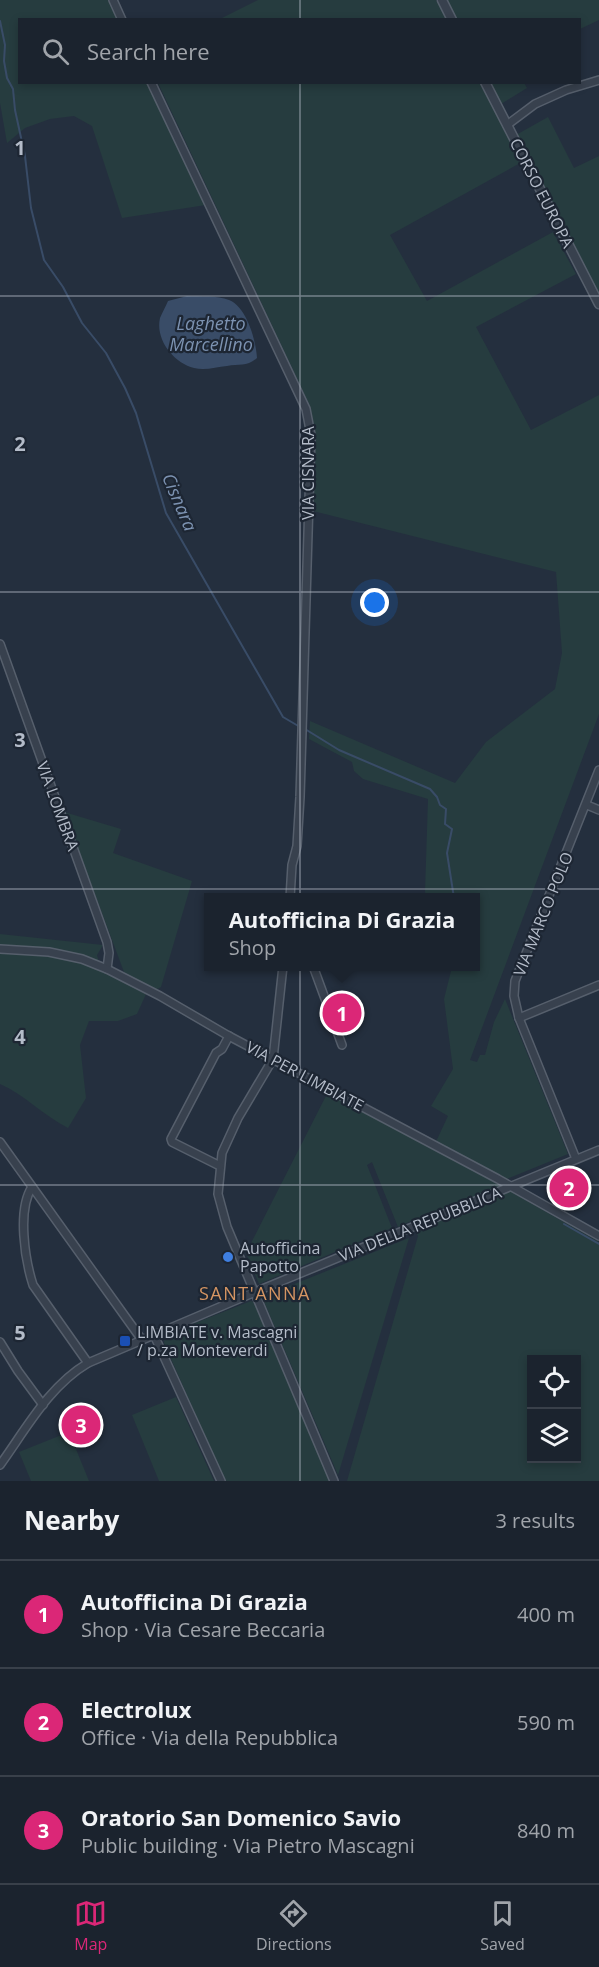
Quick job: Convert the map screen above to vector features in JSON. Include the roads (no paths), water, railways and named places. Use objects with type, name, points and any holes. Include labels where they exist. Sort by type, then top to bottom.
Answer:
[{"type":"street","points":[[113,0],[121,18]]},
{"type":"street","points":[[442,0],[451,18]]},
{"type":"street","points":[[507,125],[535,104],[566,90],[599,80]]},
{"type":"street","name":"VIA CISNARA","points":[[153,84],[306,409],[311,435],[303,738],[297,846],[292,865],[290,893]]},
{"type":"street","name":"CORSO EUROPA","points":[[486,84],[599,304]]},
{"type":"street","name":"VIA LOMBRA","points":[[0,644],[107,942],[109,953],[107,969]]},
{"type":"street","name":"VIA MARCO POLO","points":[[576,1159],[519,1017],[514,996],[515,981],[599,770]]},
{"type":"street","points":[[587,805],[599,810]]},
{"type":"street","name":"VIA PER LIMBIATE","points":[[0,949],[49,952],[82,959],[107,969],[599,1236]]},
{"type":"street","points":[[282,971],[273,1059],[228,1138],[222,1153],[218,1194],[220,1209],[334,1481]]},
{"type":"street","points":[[315,971],[342,1045]]},
{"type":"street","points":[[519,1017],[599,984]]},
{"type":"street","points":[[220,1166],[172,1142],[171,1139],[216,1053],[222,1049],[229,1036]]},
{"type":"street","points":[[0,1142],[142,1340]]},
{"type":"street","name":"VIA DELLA REPUBBLICA","points":[[0,1465],[50,1396],[76,1370],[88,1363],[599,1150]]},
{"type":"street","points":[[32,1187],[27,1195],[24,1209],[30,1278],[88,1363]]},
{"type":"street","points":[[154,1335],[221,1481]]},
{"type":"street","points":[[0,1342],[43,1405]]},
{"type":"water","name":"Laghetto Marcellino","points":[[187,296],[219,297],[235,304],[246,317],[255,343],[257,358],[246,364],[202,369],[187,365],[173,356],[160,334],[160,318],[168,301]]},
{"type":"waterway","name":"Cisnara","points":[[0,21],[5,45],[4,61],[7,78],[13,89],[25,156],[31,208],[44,260],[63,287],[82,323],[106,353],[125,388],[136,413],[166,513],[283,717],[300,727]]},
{"type":"waterway","name":"Cisnara","points":[[305,729],[339,750],[430,789],[440,805],[446,809],[445,824],[452,829],[447,853],[453,893]]},
{"type":"waterway","name":"Cisnara","points":[[564,1224],[599,1244]]},
{"type":"place","name":"Autofficina Di Grazia","points":[[342,1013]]},
{"type":"place","name":"Electrolux","points":[[569,1188]]},
{"type":"place","name":"Autofficina Papotto","points":[[228,1257]]},
{"type":"place","name":"LIMBIATE v. Mascagni / p.za Monteverdi","points":[[125,1341]]},
{"type":"place","name":"Oratorio San Domenico Savio","points":[[81,1425]]},
{"type":"district","name":"SANT'ANNA","points":[[255,1293]]}]
